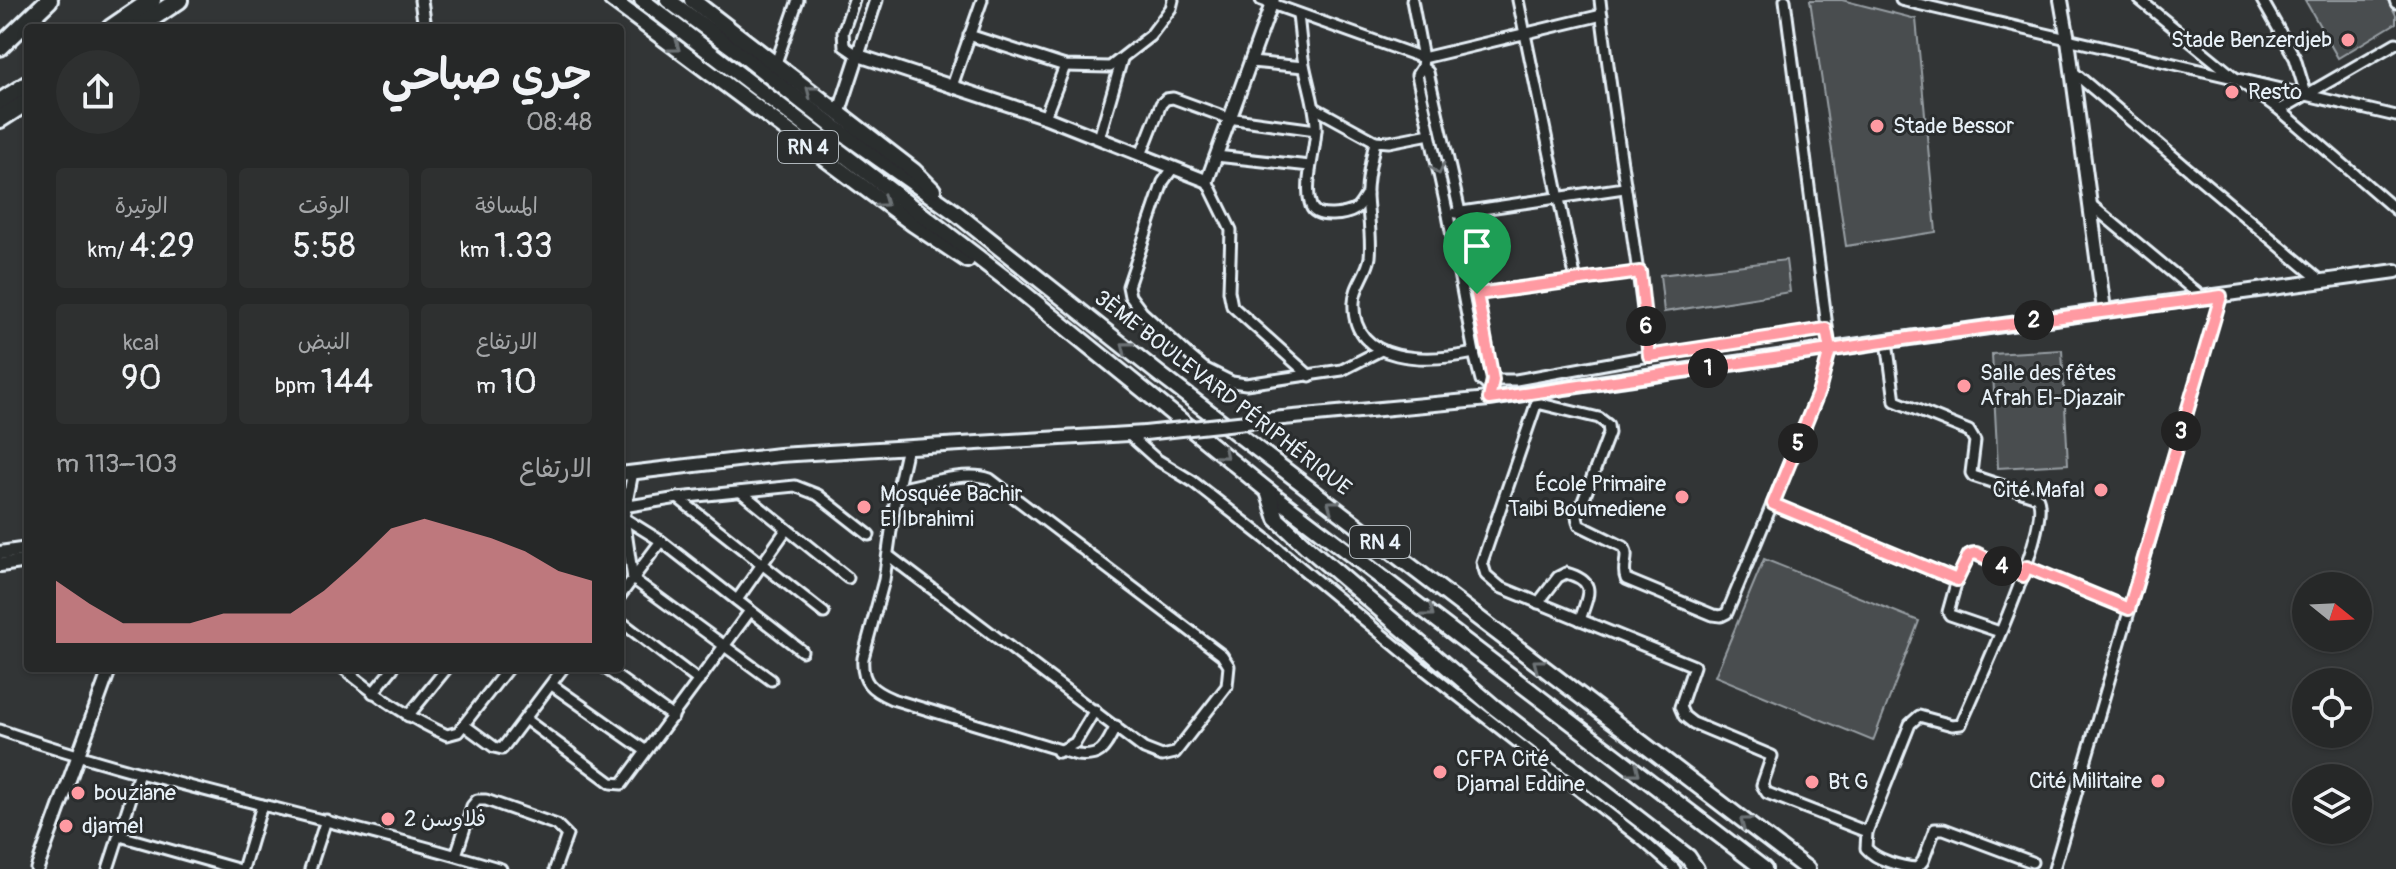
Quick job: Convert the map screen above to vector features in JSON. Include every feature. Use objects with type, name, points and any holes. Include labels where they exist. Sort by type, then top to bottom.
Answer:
[{"type":"highway","points":[[0,47],[49,0]]},
{"type":"highway","points":[[117,24],[152,0]]},
{"type":"highway","points":[[143,24],[179,0]]},
{"type":"highway","name":"3ÈME BOULEVARD PÉRIPHÉRIQUE","points":[[612,0],[913,224],[966,259],[1010,282]]},
{"type":"highway","name":"3ÈME BOULEVARD PÉRIPHÉRIQUE","points":[[642,0],[1010,282],[1268,491],[1764,869]]},
{"type":"highway","name":"3ÈME BOULEVARD PÉRIPHÉRIQUE","points":[[668,0],[834,127],[956,213],[1172,383],[1807,869]]},
{"type":"highway","name":"3ÈME BOULEVARD PÉRIPHÉRIQUE","points":[[699,3],[914,171],[956,213]]},
{"type":"highway","points":[[0,102],[24,87]]},
{"type":"highway","points":[[0,119],[24,104]]},
{"type":"highway","points":[[1268,491],[1277,519],[1369,602],[1494,707],[1692,863],[1704,869]]},
{"type":"main road","points":[[2061,0],[2104,310]]},
{"type":"main road","points":[[626,473],[779,455],[1145,433],[1283,418],[1491,389],[1539,398],[1887,341],[2396,271]]},
{"type":"main road","points":[[0,553],[24,550]]},
{"type":"main road","points":[[0,565],[24,562]]},
{"type":"street","points":[[421,0],[424,24]]},
{"type":"street","points":[[776,63],[798,0]]},
{"type":"street","points":[[854,0],[843,32],[844,46],[857,55],[1045,117],[1207,181],[1231,230],[1229,291],[1232,306],[1310,376]]},
{"type":"street","points":[[839,113],[876,0]]},
{"type":"street","points":[[952,86],[982,0]]},
{"type":"street","points":[[969,35],[1065,66],[1110,67],[1150,36],[1171,8],[1173,0]]},
{"type":"street","points":[[1412,0],[1422,63],[1428,72],[1477,294],[1491,389]]},
{"type":"street","points":[[1518,0],[1576,281]]},
{"type":"street","points":[[1600,0],[1624,188],[1640,272],[1649,356]]},
{"type":"street","points":[[1785,0],[1830,350],[1819,391],[1727,613],[1713,615],[1632,581],[1624,575],[1627,552],[1624,547],[1579,525],[1577,517],[1609,433],[1608,425],[1599,418],[1539,398],[1482,562],[1486,575],[1500,587],[1694,666],[1680,707],[1684,716],[1693,723],[1772,756],[1762,785],[1767,793],[1867,832]]},
{"type":"street","points":[[1901,0],[2396,116]]},
{"type":"street","points":[[2140,0],[2234,77],[2280,110],[2396,210]]},
{"type":"street","points":[[2262,0],[2295,58],[2306,94]]},
{"type":"street","points":[[1207,181],[1251,62],[1268,1],[1422,63],[1602,15]]},
{"type":"street","points":[[1298,15],[1304,67],[1315,108],[1310,205],[1314,211],[1332,215],[1346,213],[1358,208],[1367,194]]},
{"type":"street","points":[[2280,110],[2396,43]]},
{"type":"street","points":[[1099,138],[1122,59]]},
{"type":"street","points":[[1251,62],[1304,67]]},
{"type":"street","points":[[1422,63],[1417,75],[1474,353],[1481,380],[1491,389]]},
{"type":"street","points":[[1045,117],[1065,66]]},
{"type":"street","points":[[2071,70],[2320,280]]},
{"type":"street","points":[[1141,155],[1156,114],[1166,99],[1173,98],[1228,118],[1316,130]]},
{"type":"street","points":[[1315,108],[1375,141],[1389,142],[1430,134]]},
{"type":"street","points":[[1375,141],[1367,194],[1370,260],[1353,304],[1356,326],[1362,337],[1381,350],[1436,360],[1474,353]]},
{"type":"street","points":[[1216,156],[1310,166]]},
{"type":"street","points":[[1173,168],[1163,182],[1128,286],[1130,296],[1142,312],[1192,358],[1220,377],[1246,384],[1342,370],[1381,350]]},
{"type":"street","points":[[1448,215],[1624,188]]},
{"type":"street","points":[[2090,204],[2203,298]]},
{"type":"street","points":[[1477,294],[1640,272]]},
{"type":"street","points":[[2054,869],[2221,296]]},
{"type":"street","points":[[1491,389],[1516,380],[1649,356],[1826,329]]},
{"type":"street","points":[[1887,341],[1895,401],[1969,431],[1975,441],[1973,476],[2037,497],[2040,501],[2025,572],[1961,724],[1952,725],[1919,716],[1910,724],[1867,832],[1866,848],[1871,854],[1907,868],[1917,868],[1923,861],[1935,829],[1944,829],[2032,862]]},
{"type":"street","points":[[1128,434],[1156,459],[1192,481],[1277,547],[1420,666],[1640,838],[1675,869]]},
{"type":"street","points":[[907,447],[889,556],[863,658],[862,671],[866,683],[874,691],[892,699],[1058,752],[1088,757],[1097,755],[1104,749],[1116,726]]},
{"type":"street","points":[[624,496],[626,473]]},
{"type":"street","points":[[889,556],[1144,749],[1162,756],[1175,753],[1227,686],[1229,666],[1222,655],[990,479],[966,477],[898,489]]},
{"type":"street","points":[[624,507],[795,486],[818,495],[869,535]]},
{"type":"street","points":[[741,492],[848,578]]},
{"type":"street","points":[[678,498],[824,613]]},
{"type":"street","points":[[1773,504],[1957,580]]},
{"type":"street","points":[[624,522],[661,541],[802,651]]},
{"type":"street","points":[[737,600],[786,530]]},
{"type":"street","points":[[624,532],[633,579],[771,680]]},
{"type":"street","points":[[624,591],[661,541]]},
{"type":"street","points":[[2000,632],[1950,615],[1947,608],[1957,580],[1972,553],[2129,609]]},
{"type":"street","points":[[1538,603],[1558,577],[1566,573],[1581,577],[1587,583],[1589,592],[1580,620]]},
{"type":"street","points":[[525,719],[613,784],[622,784],[750,611]]},
{"type":"street","points":[[624,624],[699,681]]},
{"type":"street","points":[[37,869],[108,672]]},
{"type":"street","points":[[348,672],[408,716],[447,735],[458,732],[505,672]]},
{"type":"street","points":[[373,693],[390,672]]},
{"type":"street","points":[[408,716],[444,672]]},
{"type":"street","points":[[464,725],[500,749],[560,672]]},
{"type":"street","points":[[611,672],[673,717]]},
{"type":"street","points":[[552,685],[646,751]]},
{"type":"street","points":[[1058,752],[1075,743],[1095,710]]},
{"type":"street","points":[[0,730],[76,756],[501,869]]},
{"type":"street","points":[[108,869],[139,773]]},
{"type":"street","points":[[456,855],[472,806],[477,800],[486,800],[564,829],[567,835],[555,869]]},
{"type":"street","points":[[243,869],[262,805]]},
{"type":"street","points":[[310,869],[326,820]]},
{"type":"street","points":[[120,836],[237,869]]},
{"type":"shaded area","name":"Stade Bessor","points":[[1810,0],[1842,0],[1916,19],[1936,232],[1846,246]]},
{"type":"shaded area","name":"Stade Benzerdjeb","points":[[2305,0],[2388,0],[2396,15],[2396,23],[2338,58]]},
{"type":"shaded area","points":[[1786,260],[1790,292],[1664,312],[1660,275]]},
{"type":"shaded area","points":[[2062,350],[2068,464],[1998,468],[1992,354]]},
{"type":"shaded area","points":[[1764,559],[1919,621],[1873,741],[1715,676]]},
{"type":"place","name":"Stade Benzerdjeb","points":[[2348,40]]},
{"type":"place","name":"Resto","points":[[2232,92]]},
{"type":"place","name":"Stade Bessor","points":[[1877,126]]},
{"type":"place","name":"Salle des fêtes Afrah El-Djazair","points":[[1964,386]]},
{"type":"place","name":"Cité Mafal","points":[[2101,490]]},
{"type":"place","name":"École Primaire Taibi Boumediene","points":[[1682,497]]},
{"type":"place","name":"Mosquée Bachir El Ibrahimi","points":[[864,507]]},
{"type":"place","name":"CFPA Cité Djamal Eddine","points":[[1440,772]]},
{"type":"place","name":"Cité Militaire","points":[[2158,781]]},
{"type":"place","name":"Bt G","points":[[1812,782]]},
{"type":"place","name":"bouziane","points":[[78,793]]},
{"type":"place","name":"فلاوسن 2","points":[[388,819]]},
{"type":"place","name":"djamel","points":[[66,826]]},
{"type":"route","points":[[1477,294],[1493,380],[1489,399],[1830,350],[1838,349],[1887,341],[2221,296],[2129,609],[2027,567],[2023,576],[1976,553],[1969,555],[1957,580],[1773,504],[1819,391],[1830,350],[1826,329],[1649,356],[1640,272],[1477,294]]}]
